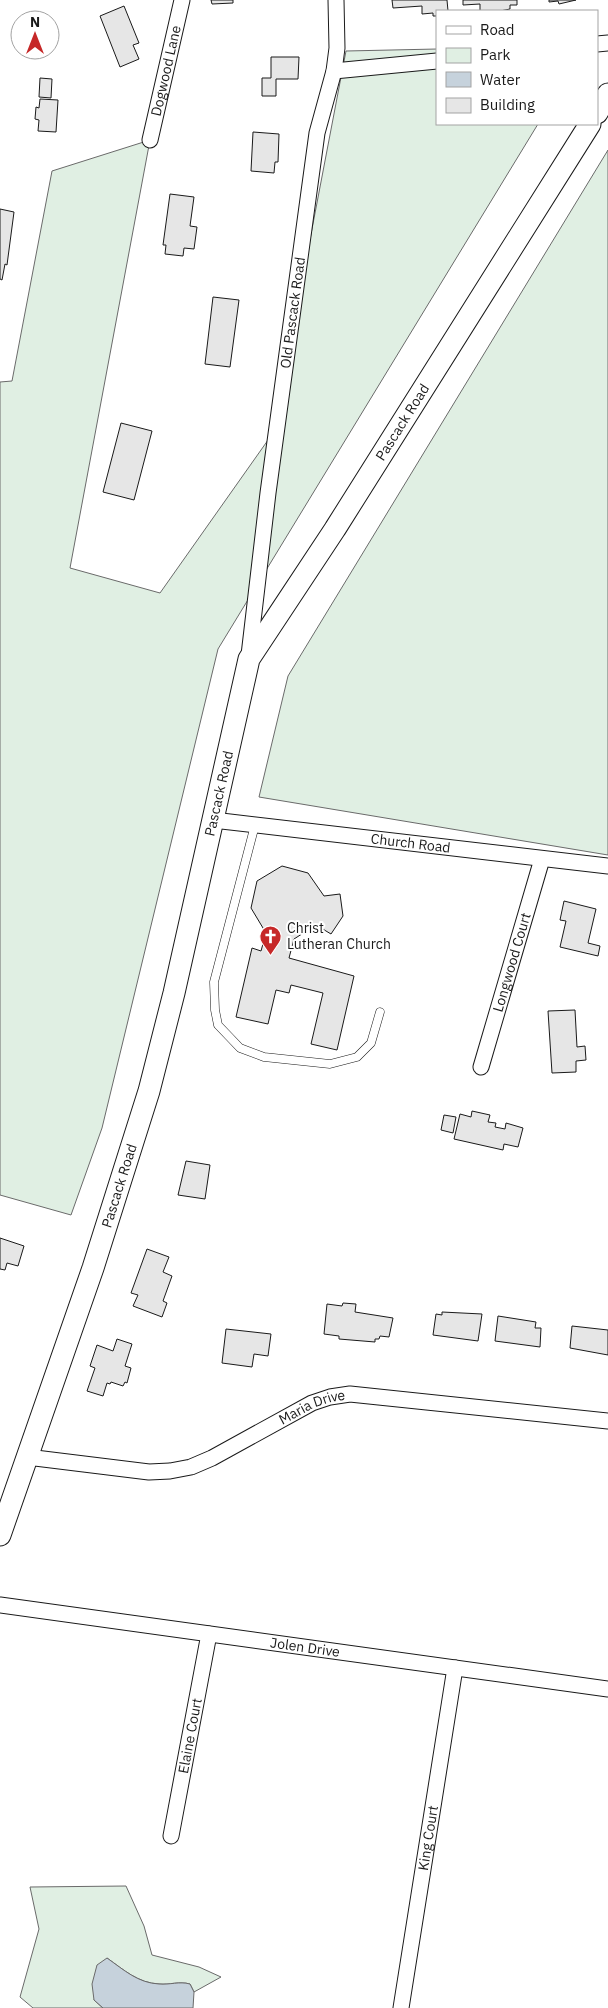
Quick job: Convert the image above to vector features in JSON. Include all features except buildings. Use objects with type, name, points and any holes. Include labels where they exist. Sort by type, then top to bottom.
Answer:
[{"type":"street","name":"Dogwood Lane","points":[[150,140],[182,0]]},
{"type":"street","name":"Old Pascack Road","points":[[249,660],[268,493],[317,133],[334,71],[337,48],[336,0]]},
{"type":"street","points":[[334,71],[436,60]]},
{"type":"street","points":[[598,111],[608,94]]},
{"type":"street","name":"Pascack Road","points":[[0,1535],[96,1260],[146,1099],[174,993],[249,660],[335,529],[589,125]]},
{"type":"street","name":"Church Road","points":[[213,820],[608,866]]},
{"type":"street","name":"Longwood Court","points":[[481,1067],[542,858]]},
{"type":"street","name":"Maria Drive","points":[[27,1457],[149,1472],[191,1467],[212,1458],[312,1403],[330,1397],[350,1394],[608,1421]]},
{"type":"street","name":"Jolen Drive","points":[[0,1605],[608,1689]]},
{"type":"street","name":"Elaine Court","points":[[171,1836],[208,1634]]},
{"type":"street","name":"King Court","points":[[401,2008],[455,1668]]},
{"type":"lane","points":[[255,825],[214,982],[215,1010],[218,1025],[240,1048],[264,1057],[330,1064],[357,1057],[371,1043],[380,1012]]},
{"type":"green space","points":[[436,49],[436,125],[537,125],[218,649],[102,1128],[71,1215],[0,1195],[0,382],[12,381],[52,171],[150,140],[70,568],[160,593],[273,433],[346,51]]},
{"type":"green space","points":[[608,150],[608,855],[259,797],[288,676]]},
{"type":"green space","points":[[126,1886],[144,1926],[152,1955],[199,1967],[221,1977],[194,1992],[190,1984],[159,1984],[144,1981],[107,1958],[94,2000],[103,2008],[33,2008],[20,1997],[39,1929],[30,1887]]},
{"type":"water","points":[[107,1958],[144,1981],[159,1984],[190,1984],[194,1992],[193,2008],[103,2008],[94,2000],[92,1984],[97,1965]]},
{"type":"place","name":"Christ Lutheran Church","points":[[271,955]]}]
